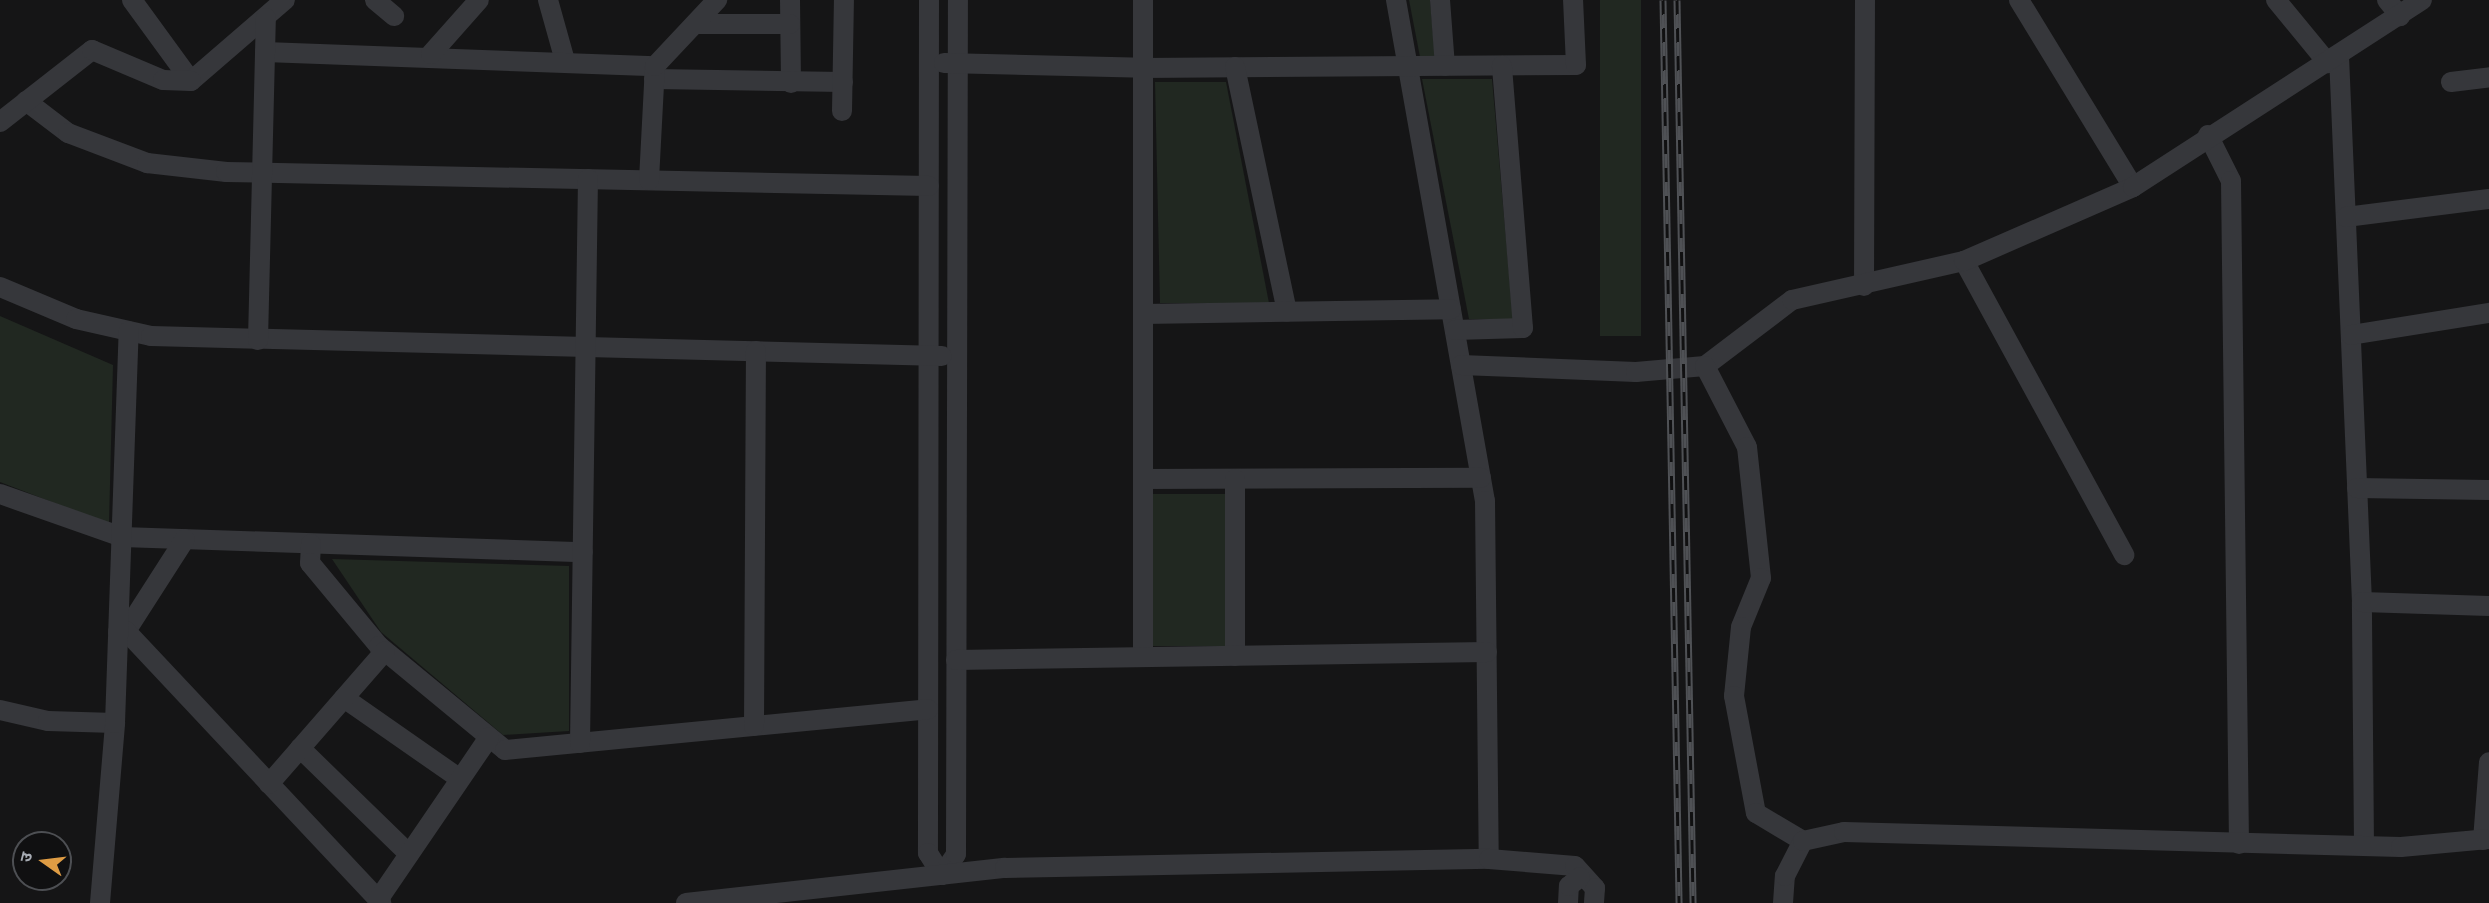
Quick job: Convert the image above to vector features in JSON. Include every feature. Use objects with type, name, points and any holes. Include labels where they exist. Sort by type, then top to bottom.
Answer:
[{"type":"street","points":[[132,0],[191,81]]},
{"type":"street","points":[[0,122],[92,50],[163,80],[191,81],[285,0]]},
{"type":"street","points":[[375,0],[394,16]]},
{"type":"street","points":[[431,54],[479,0]]},
{"type":"street","points":[[548,0],[564,61]]},
{"type":"street","points":[[649,180],[654,73],[717,0]]},
{"type":"street","points":[[790,0],[791,83]]},
{"type":"street","points":[[842,111],[844,0]]},
{"type":"street","points":[[929,0],[928,853],[942,875]]},
{"type":"street","points":[[942,875],[956,854],[958,0]]},
{"type":"street","points":[[1143,0],[1143,657]]},
{"type":"street","points":[[1396,0],[1481,478],[1487,652],[1489,859]]},
{"type":"street","points":[[1440,0],[1445,66]]},
{"type":"street","points":[[929,62],[1143,68],[1575,65],[1573,0]]},
{"type":"street","points":[[1864,286],[1865,0]]},
{"type":"street","points":[[2019,0],[2133,187]]},
{"type":"street","points":[[2276,0],[2333,60],[2346,217],[2362,602],[2364,846]]},
{"type":"street","points":[[2387,0],[2400,16]]},
{"type":"street","points":[[1461,365],[1636,372],[1705,366],[1792,300],[1864,286],[1964,261],[2133,187],[2208,135],[2333,60],[2422,0]]},
{"type":"street","points":[[258,340],[266,18]]},
{"type":"street","points":[[695,24],[790,24]]},
{"type":"street","points":[[265,52],[431,54],[564,61],[654,73],[791,83],[843,82]]},
{"type":"street","points":[[1455,330],[1523,328],[1502,66]]},
{"type":"street","points":[[1235,67],[1287,312]]},
{"type":"street","points":[[2451,82],[2489,77]]},
{"type":"street","points":[[26,101],[68,133],[147,163],[262,173],[929,186]]},
{"type":"street","points":[[2208,135],[2231,181],[2239,844]]},
{"type":"street","points":[[580,743],[588,179]]},
{"type":"street","points":[[2346,217],[2489,199]]},
{"type":"street","points":[[1964,261],[2124,555]]},
{"type":"street","points":[[0,287],[76,319],[129,331],[258,340],[956,356]]},
{"type":"street","points":[[1143,314],[1451,309]]},
{"type":"street","points":[[2351,335],[2489,313]]},
{"type":"street","points":[[100,903],[122,631],[122,537],[129,331]]},
{"type":"street","points":[[754,726],[756,351]]},
{"type":"street","points":[[1705,366],[1747,447],[1761,578],[1741,627],[1734,696],[1756,813],[1803,841],[1844,832],[2364,846],[2486,839],[2489,762]]},
{"type":"street","points":[[1143,479],[1481,478]]},
{"type":"street","points":[[1234,656],[1235,479]]},
{"type":"street","points":[[2357,488],[2489,490]]},
{"type":"street","points":[[0,494],[122,537],[583,552]]},
{"type":"street","points":[[122,631],[185,539]]},
{"type":"street","points":[[311,544],[310,562],[385,651],[505,750],[928,710]]},
{"type":"street","points":[[2362,602],[2489,606]]},
{"type":"street","points":[[122,631],[380,901],[409,854],[489,737]]},
{"type":"street","points":[[269,784],[385,651]]},
{"type":"street","points":[[956,660],[1487,652]]},
{"type":"street","points":[[344,698],[460,779]]},
{"type":"street","points":[[0,710],[48,721],[115,723]]},
{"type":"street","points":[[300,748],[409,854]]},
{"type":"street","points":[[1783,903],[1785,876],[1803,841]]},
{"type":"street","points":[[686,903],[1005,868],[1489,859],[1571,864],[1580,877],[1595,888],[1594,903]]},
{"type":"street","points":[[1568,903],[1569,886],[1580,877]]},
{"type":"shaded area","points":[[1409,0],[1430,0],[1435,57],[1420,57]]},
{"type":"shaded area","points":[[1600,0],[1641,0],[1641,336],[1600,336]]},
{"type":"shaded area","points":[[1422,79],[1492,79],[1513,319],[1469,319]]},
{"type":"shaded area","points":[[1155,82],[1226,82],[1269,303],[1160,303]]},
{"type":"shaded area","points":[[0,316],[113,365],[109,524],[0,482]]},
{"type":"shaded area","points":[[1153,494],[1226,494],[1226,646],[1153,646]]},
{"type":"shaded area","points":[[332,559],[569,566],[569,731],[503,735],[381,632]]},
{"type":"railway","points":[[1663,0],[1679,903]]},
{"type":"railway","points":[[1677,0],[1693,903]]}]
